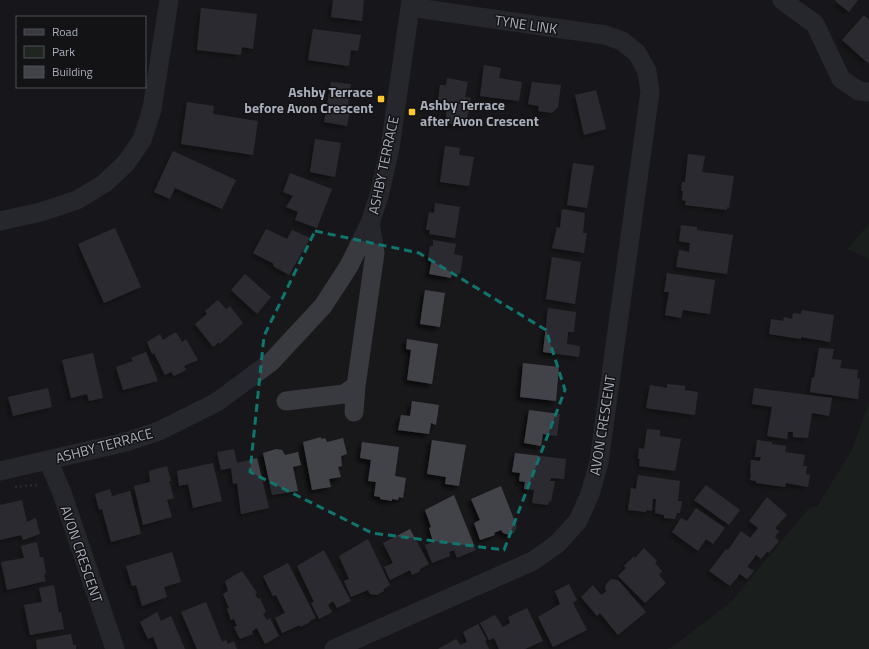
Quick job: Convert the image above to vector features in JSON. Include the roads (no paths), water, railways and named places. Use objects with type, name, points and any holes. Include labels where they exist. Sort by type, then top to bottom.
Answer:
[{"type":"street","points":[[0,221],[40,212],[77,200],[106,183],[126,163],[142,140],[152,109],[169,0]]},
{"type":"street","points":[[782,0],[815,24],[841,79],[859,91],[869,92]]},
{"type":"street","name":"TYNE LINK","points":[[410,4],[605,35],[622,41],[637,53]]},
{"type":"street","name":"ASHBY TERRACE","points":[[0,471],[126,442],[160,431],[217,402],[271,362],[323,306],[349,266],[370,223],[379,196],[390,148],[410,4]]},
{"type":"street","name":"AVON CRESCENT","points":[[334,649],[533,561],[557,544],[578,521],[590,494],[599,462],[650,92],[647,71],[637,53]]},
{"type":"street","points":[[354,412],[356,386],[375,253],[370,223]]},
{"type":"street","points":[[286,401],[344,394],[356,386]]},
{"type":"street","name":"AVON CRESCENT","points":[[48,460],[62,493],[115,649]]},
{"type":"place","name":"Ashby Terrace before Avon Crescent","points":[[381,99]]},
{"type":"place","name":"Ashby Terrace after Avon Crescent","points":[[412,112]]}]
